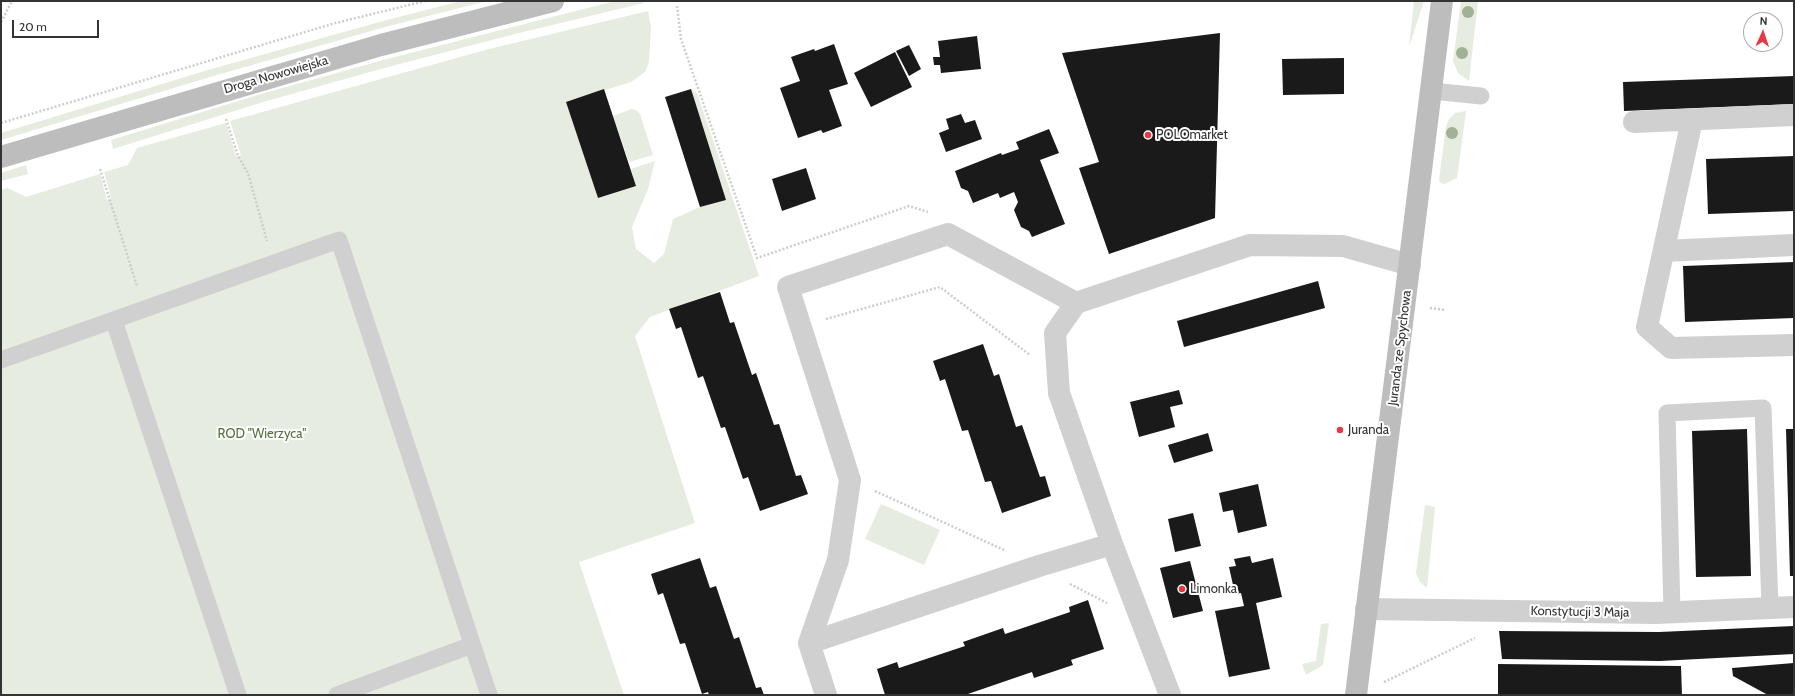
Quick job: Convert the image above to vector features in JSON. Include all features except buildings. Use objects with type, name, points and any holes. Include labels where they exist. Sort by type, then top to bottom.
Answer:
[{"type":"street","name":"Droga Nowowiejska","points":[[1,157],[381,44],[554,1]]},
{"type":"street","name":"Juranda ze Spychowa","points":[[1356,695],[1442,1]]},
{"type":"street","points":[[1634,122],[1794,115]]},
{"type":"street","points":[[1692,120],[1647,327],[1671,348],[1794,345]]},
{"type":"street","points":[[826,695],[809,643],[838,560],[850,480],[788,287],[948,234],[1076,303]]},
{"type":"street","points":[[1170,695],[1112,544],[1059,393],[1055,333],[1076,303],[1250,245],[1343,246],[1410,265]]},
{"type":"street","points":[[1664,251],[1794,245]]},
{"type":"street","points":[[809,643],[1039,566],[1112,544]]},
{"type":"street","name":"Konstytucji 3 Maja","points":[[1366,609],[1672,612],[1794,607]]},
{"type":"lane","points":[[1432,91],[1481,96]]},
{"type":"lane","points":[[1,360],[338,240],[489,695]]},
{"type":"lane","points":[[114,321],[238,695]]},
{"type":"lane","points":[[1672,612],[1667,413],[1763,408],[1770,608]]},
{"type":"lane","points":[[337,695],[472,645]]},
{"type":"path","points":[[1,22],[12,1]]},
{"type":"path","points":[[1,123],[332,24],[425,1]]},
{"type":"path","points":[[677,6],[681,39],[757,258]]},
{"type":"path","points":[[226,118],[238,156],[248,173],[274,263]]},
{"type":"path","points":[[100,169],[144,310]]},
{"type":"path","points":[[800,326],[940,287],[1035,359]]},
{"type":"path","points":[[1427,308],[1445,310]]},
{"type":"path","points":[[850,480],[1039,566],[1143,623]]},
{"type":"path","points":[[1397,676],[1482,634]]},
{"type":"green space","points":[[461,1],[487,1],[385,27],[210,77],[1,140],[1,133],[208,70],[383,21]]},
{"type":"green space","points":[[615,1],[642,1],[644,3],[515,34],[388,67],[263,102],[113,149],[111,140],[261,94],[387,59]]},
{"type":"green space","points":[[1414,1],[1424,1],[1409,47]]},
{"type":"green space","points":[[1461,1],[1478,1],[1469,81],[1458,73],[1453,61]]},
{"type":"green space","name":"ROD \"Wierzyca\"","points":[[648,11],[651,27],[649,62],[645,72],[631,82],[566,102],[598,198],[636,186],[631,169],[655,161],[648,189],[632,227],[636,249],[654,263],[664,254],[673,219],[700,207],[725,200],[691,89],[697,93],[759,276],[650,317],[635,336],[695,523],[579,562],[624,695],[1,695],[1,190],[8,188],[26,197],[100,174],[107,200],[111,198],[104,172],[128,165],[137,148],[226,123],[236,156],[238,156],[241,155],[230,121],[489,49]]},
{"type":"green space","points":[[631,109],[636,110],[640,114],[653,155],[629,162],[613,116]]},
{"type":"green space","points":[[1466,111],[1457,178],[1444,184],[1439,180],[1446,126],[1449,119],[1455,113]]},
{"type":"green space","points":[[26,165],[28,174],[1,181],[1,173]]},
{"type":"green space","points":[[881,504],[940,530],[924,565],[865,539]]},
{"type":"green space","points":[[1425,505],[1435,507],[1427,588],[1420,582],[1416,573]]},
{"type":"green space","points":[[1329,623],[1323,665],[1306,675],[1302,664],[1316,661],[1321,624]]},
{"type":"place","name":"POLOmarket","points":[[1148,135]]},
{"type":"place","name":"Juranda","points":[[1340,430]]},
{"type":"place","name":"Limonka","points":[[1182,589]]}]
